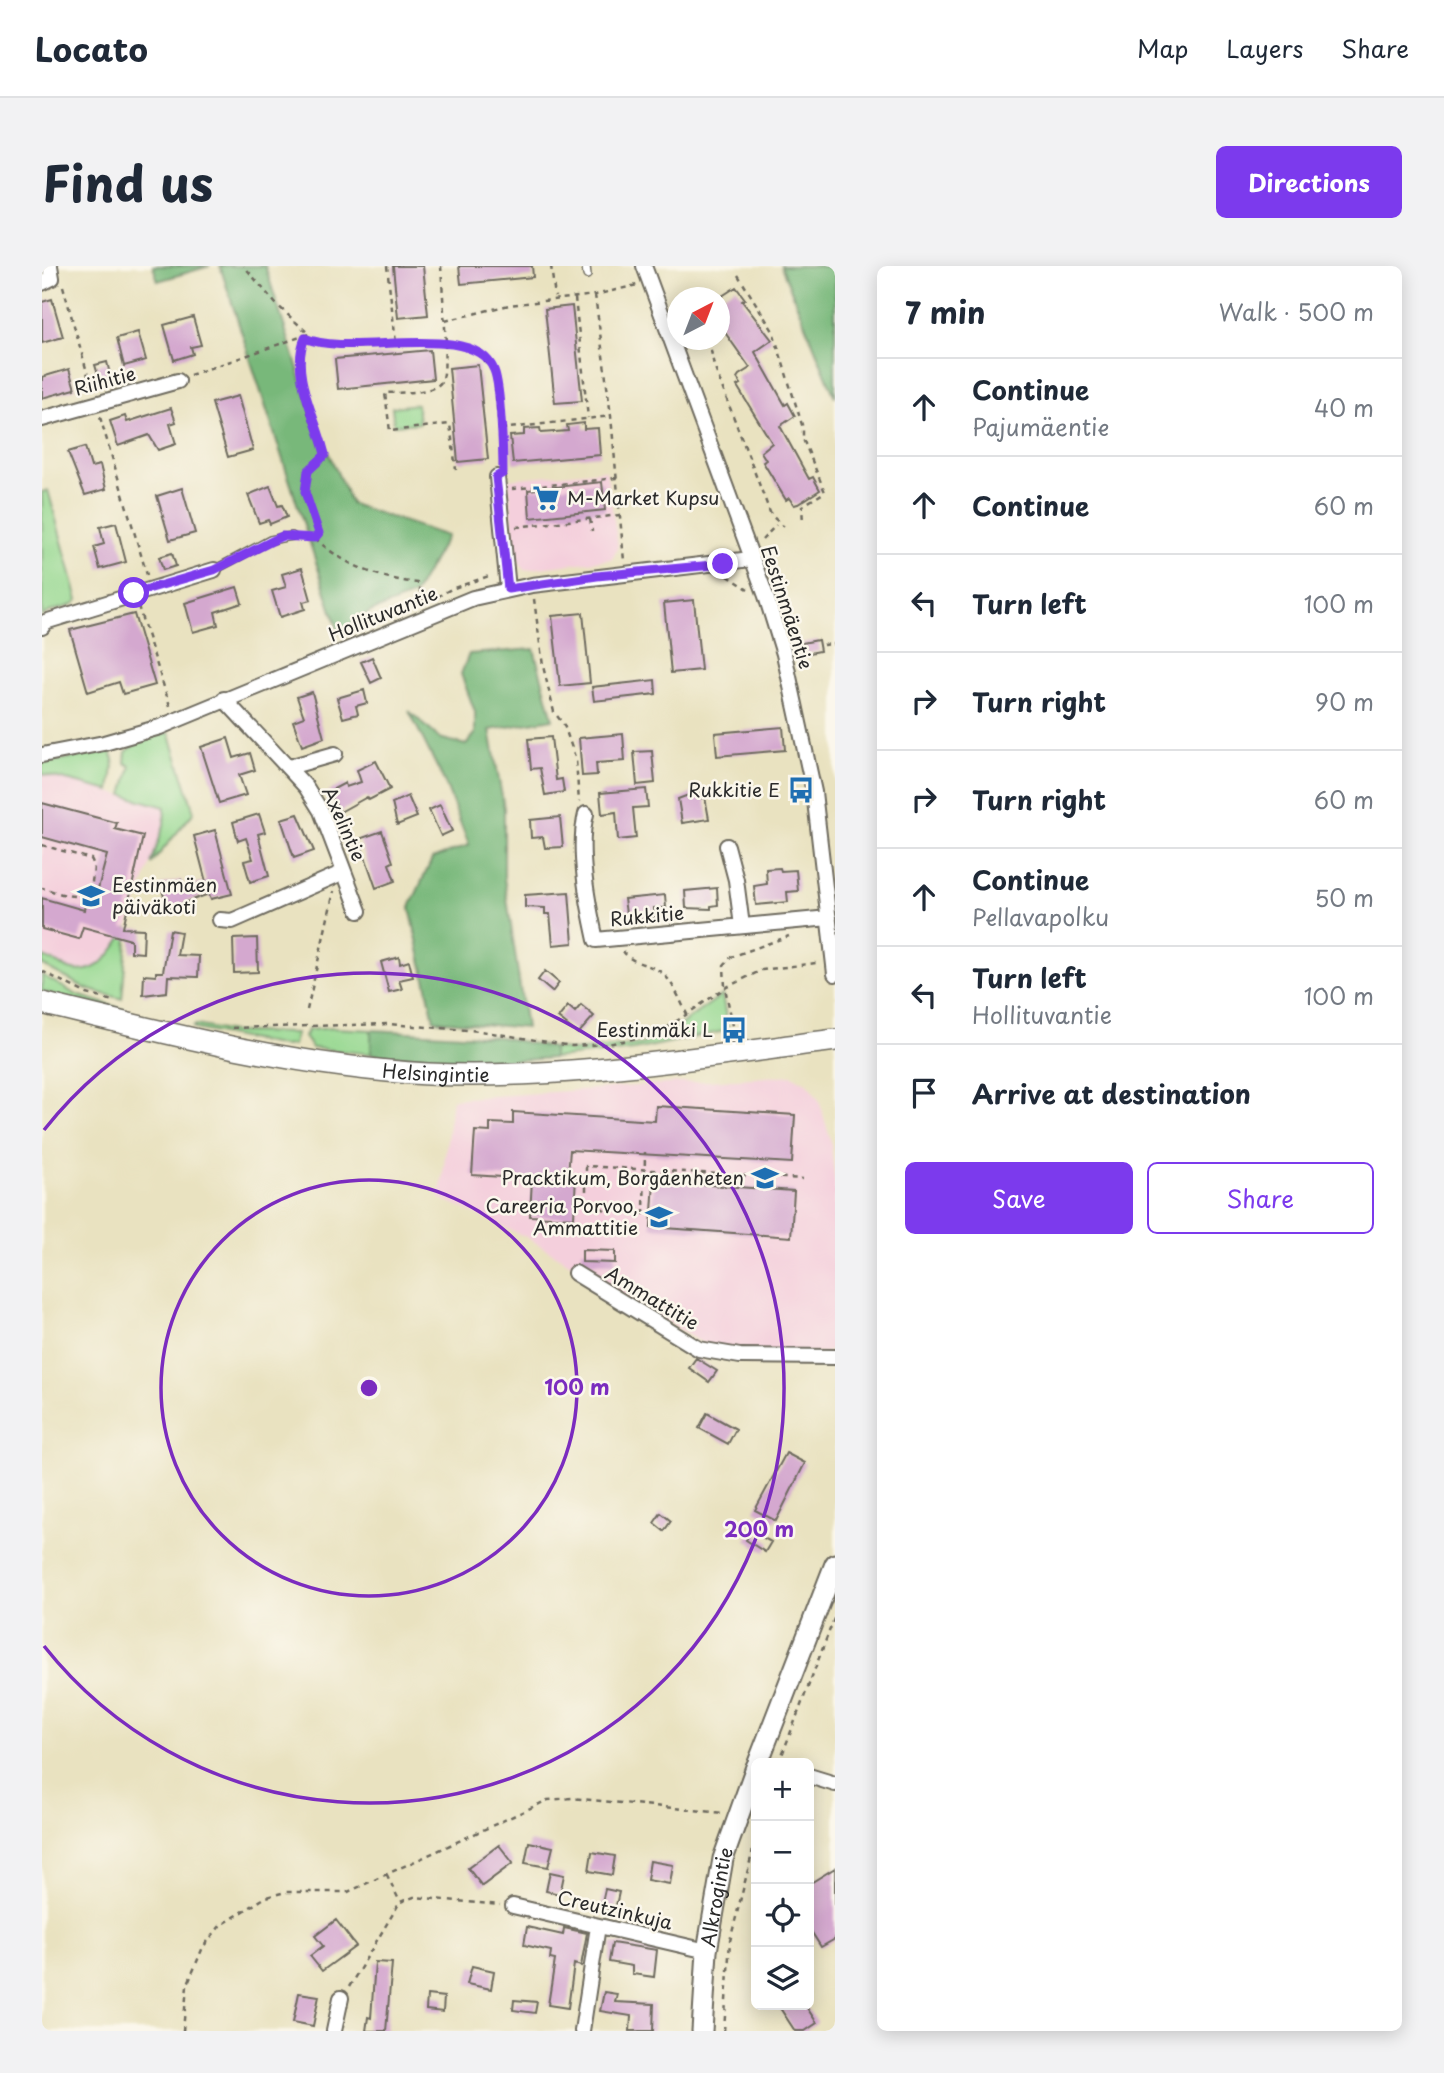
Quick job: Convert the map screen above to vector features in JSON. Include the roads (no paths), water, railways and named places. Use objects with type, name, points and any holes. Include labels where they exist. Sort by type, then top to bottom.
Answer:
[{"type":"main road","name":"Helsingintie","points":[[42,1003],[301,1061],[429,1074],[622,1067],[835,1040]]},
{"type":"street","name":"Eestinmäentie","points":[[644,266],[780,643],[799,714],[814,792],[835,975]]},
{"type":"street","name":"Riihitie","points":[[42,419],[178,381]]},
{"type":"street","points":[[496,477],[508,589]]},
{"type":"street","name":"Hollituvantie","points":[[42,755],[104,743],[160,727],[473,598],[508,589],[597,576],[751,559]]},
{"type":"street","points":[[42,627],[45,622],[214,570]]},
{"type":"street","name":"Axelintie","points":[[224,699],[289,767],[321,811],[338,875],[359,911]]},
{"type":"street","points":[[289,767],[335,754]]},
{"type":"street","name":"Rukkitie","points":[[586,814],[582,828],[596,940],[829,918]]},
{"type":"street","points":[[727,846],[736,880],[742,926]]},
{"type":"street","points":[[220,920],[232,921],[338,875]]},
{"type":"street","name":"Ammattitie","points":[[575,1273],[699,1349],[740,1356],[835,1357]]},
{"type":"street","name":"Alkrogintie","points":[[763,1758],[835,1564]]},
{"type":"street","points":[[814,1778],[835,1784]]},
{"type":"street","name":"Alkrogintie","points":[[702,2031],[708,1951],[723,1859],[751,1787]]},
{"type":"street","name":"Creutzinkuja","points":[[513,1906],[708,1951]]},
{"type":"street","points":[[582,2031],[598,1926]]},
{"type":"street","points":[[334,2031],[341,1998]]},
{"type":"lane","points":[[586,266],[587,275]]},
{"type":"lane","points":[[214,570],[271,540],[292,536]]},
{"type":"place","name":"M-Market Kupsu","points":[[546,498]]},
{"type":"place","name":"Rukkitie E","points":[[801,790]]},
{"type":"place","name":"Eestinmäen päiväkoti","points":[[91,896]]},
{"type":"place","name":"Eestinmäki L","points":[[734,1030]]},
{"type":"place","name":"Pracktikum, Borgåenheten","points":[[765,1178]]},
{"type":"place","name":"Careeria Porvoo, Ammattitie","points":[[659,1217]]}]
